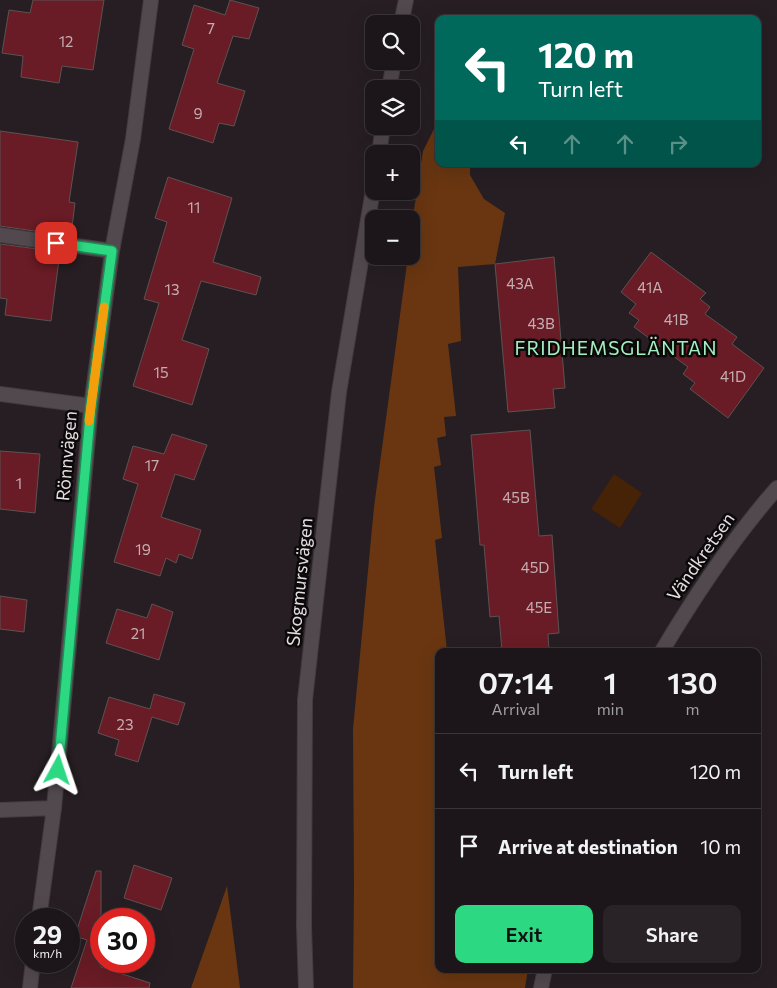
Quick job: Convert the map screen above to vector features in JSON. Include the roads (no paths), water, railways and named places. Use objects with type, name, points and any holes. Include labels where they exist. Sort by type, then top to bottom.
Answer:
[{"type":"street","name":"Rönnvägen","points":[[40,908],[54,808],[91,406],[112,251],[133,139],[151,0]]},
{"type":"street","points":[[403,15],[406,0]]},
{"type":"street","name":"Skogmursvägen","points":[[306,988],[304,926],[305,700],[339,392],[371,200]]},
{"type":"street","points":[[0,235],[112,251]]},
{"type":"street","points":[[0,394],[91,406]]},
{"type":"street","name":"Vändkretsen","points":[[664,648],[690,604],[756,512],[777,488]]},
{"type":"street","points":[[0,810],[54,808]]},
{"type":"street","points":[[30,988],[32,973]]},
{"type":"street","points":[[541,988],[544,973]]},
{"type":"district","name":"FRIDHEMSGLÄNTAN","points":[[616,348]]}]
